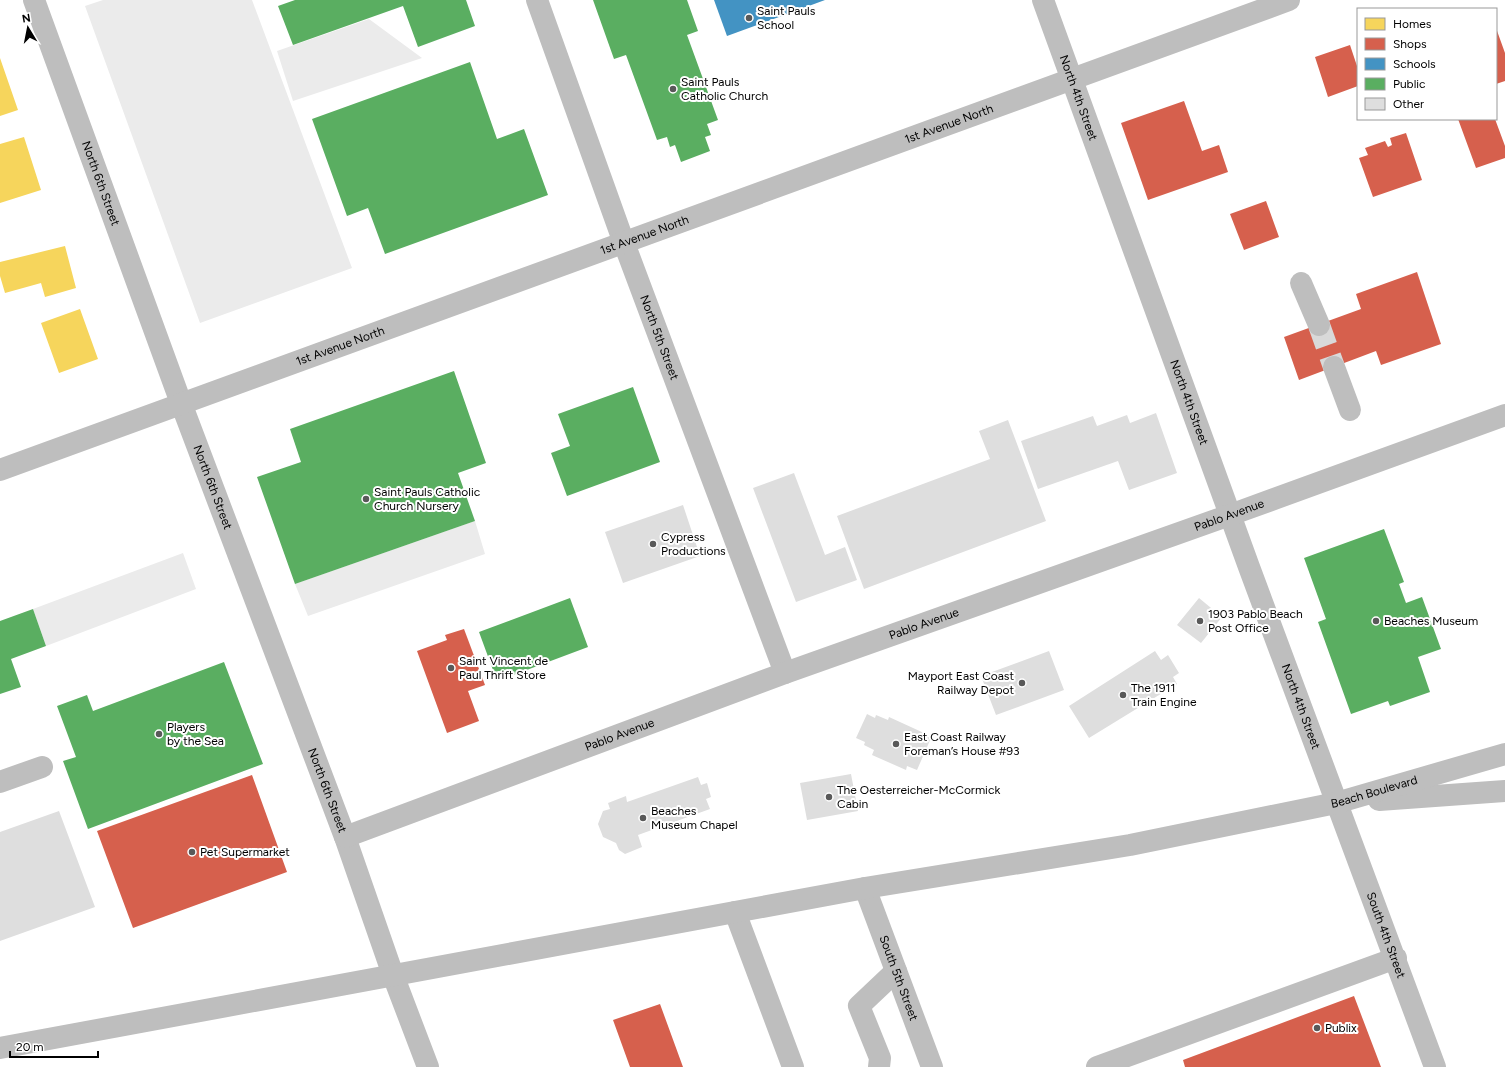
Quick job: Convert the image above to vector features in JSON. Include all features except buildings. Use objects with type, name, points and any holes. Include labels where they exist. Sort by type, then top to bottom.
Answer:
[{"type":"main road","name":"North 6th Street","points":[[34,0],[181,403],[345,837],[393,975],[428,1067]]},
{"type":"main road","name":"North 5th Street","points":[[537,0],[624,243],[785,673]]},
{"type":"main road","name":"North 4th Street","points":[[1043,0],[1336,803]]},
{"type":"main road","name":"1st Avenue North","points":[[0,470],[1289,0]]},
{"type":"main road","points":[[1301,283],[1318,325]]},
{"type":"main road","points":[[1334,367],[1350,410]]},
{"type":"main road","name":"Pablo Avenue","points":[[345,837],[785,673],[1230,515],[1505,415]]},
{"type":"main road","name":"Beach Boulevard","points":[[1336,803],[1505,754]]},
{"type":"main road","points":[[0,782],[42,767]]},
{"type":"main road","name":"Beach Boulevard","points":[[1336,803],[1505,791]]},
{"type":"main road","points":[[0,1048],[865,888],[1130,845],[1336,803]]},
{"type":"main road","name":"South 4th Street","points":[[1336,803],[1396,958],[1435,1067]]},
{"type":"main road","name":"South 5th Street","points":[[865,888],[932,1067]]},
{"type":"main road","points":[[735,912],[793,1067]]},
{"type":"main road","points":[[1097,1067],[1396,958]]},
{"type":"main road","points":[[879,1067],[880,1058],[859,1006],[896,971]]},
{"type":"shaded area","points":[[103,0],[252,0],[352,268],[200,323],[85,6]]},
{"type":"shaded area","points":[[369,19],[422,58],[293,101],[277,51]]},
{"type":"shaded area","points":[[475,521],[485,554],[308,616],[295,584]]},
{"type":"shaded area","points":[[183,553],[196,589],[46,646],[33,609]]},
{"type":"tunnel","points":[[1319,325],[1334,367]]},
{"type":"place","name":"Saint Pauls School","points":[[749,18]]},
{"type":"place","name":"Saint Pauls Catholic Church","points":[[673,89]]},
{"type":"place","name":"Saint Pauls Catholic Church Nursery","points":[[366,499]]},
{"type":"place","name":"Cypress Productions","points":[[653,544]]},
{"type":"place","name":"1903 Pablo Beach Post Office","points":[[1200,621]]},
{"type":"place","name":"Beaches Museum","points":[[1376,621]]},
{"type":"place","name":"Saint Vincent de Paul Thrift Store","points":[[451,668]]},
{"type":"place","name":"Mayport East Coast Railway Depot","points":[[1022,683]]},
{"type":"place","name":"The 1911 Train Engine","points":[[1123,695]]},
{"type":"place","name":"Players by the Sea","points":[[159,734]]},
{"type":"place","name":"East Coast Railway Foreman’s House #93","points":[[896,744]]},
{"type":"place","name":"The Oesterreicher-McCormick Cabin","points":[[829,797]]},
{"type":"place","name":"Beaches Museum Chapel","points":[[643,818]]},
{"type":"place","name":"Pet Supermarket","points":[[192,852]]},
{"type":"place","name":"Publix","points":[[1317,1028]]}]
